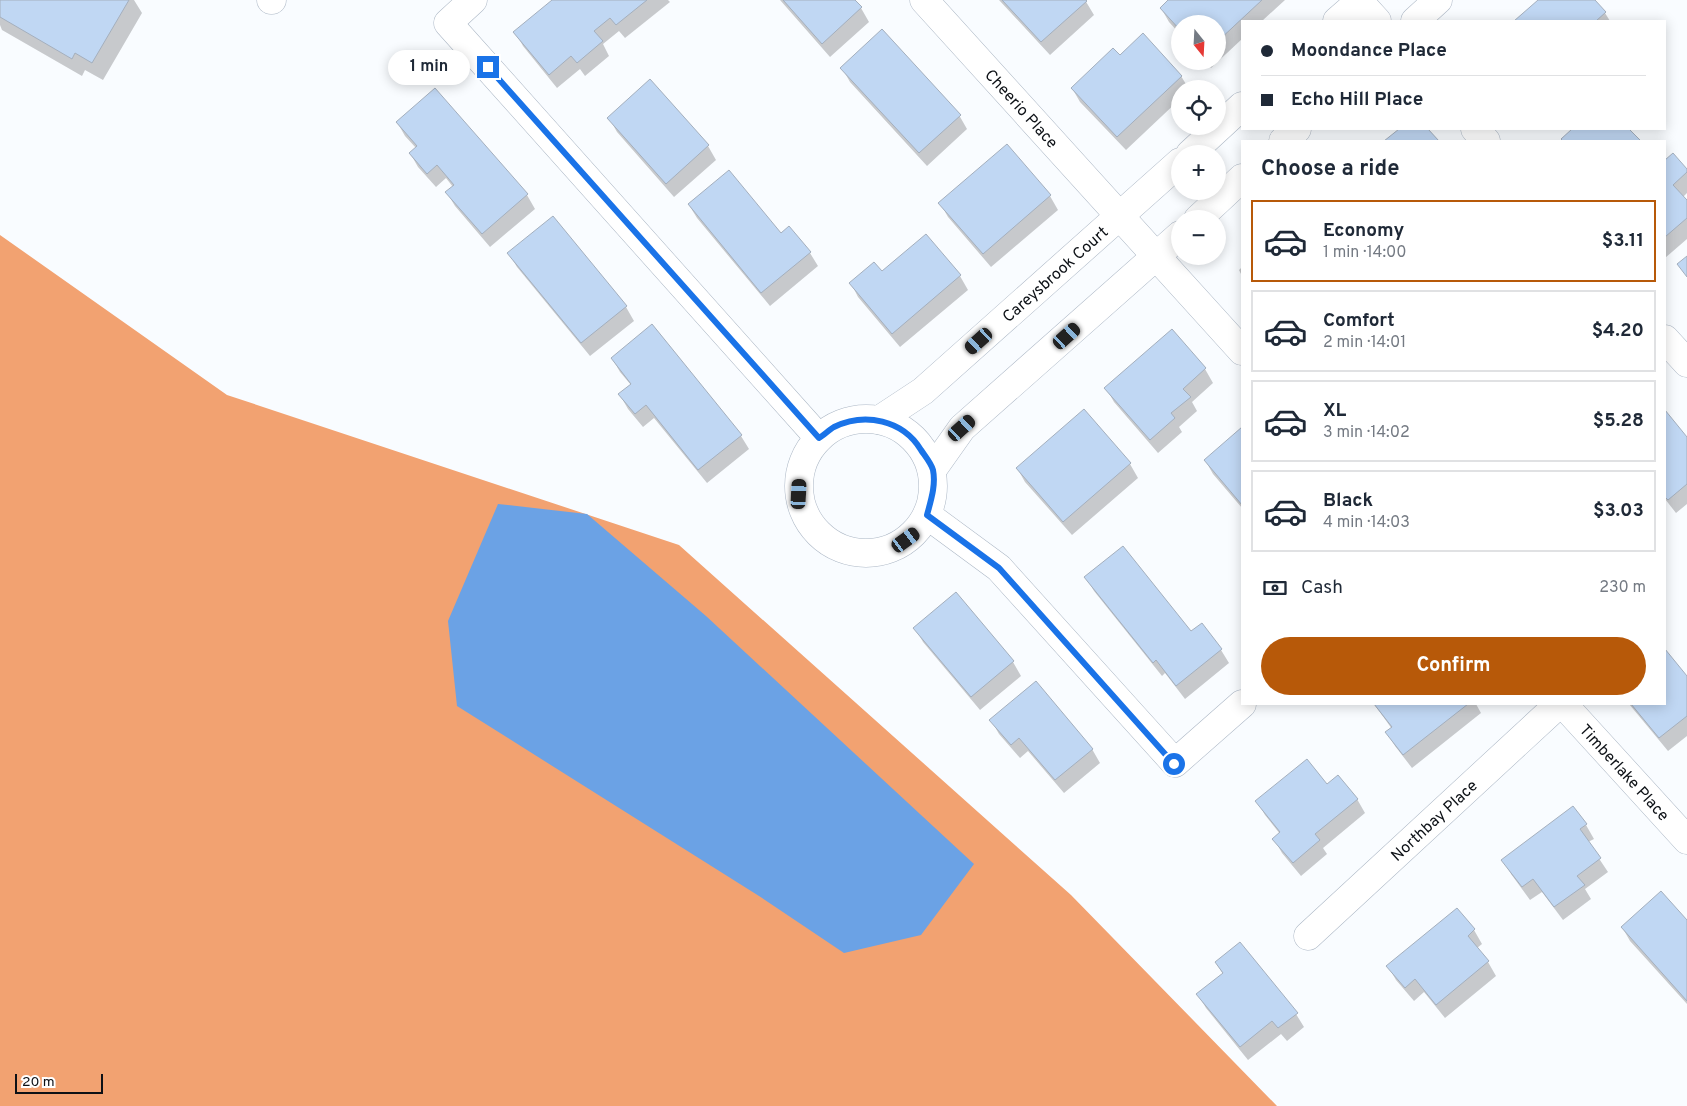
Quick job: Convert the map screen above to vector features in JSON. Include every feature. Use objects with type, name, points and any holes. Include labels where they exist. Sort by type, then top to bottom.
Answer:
[{"type":"street","points":[[474,0],[448,23],[819,438]]},
{"type":"street","name":"Cheerio Place","points":[[924,0],[1120,216]]},
{"type":"street","points":[[1338,20],[1359,0],[1376,20]]},
{"type":"street","points":[[1416,20],[1438,0]]},
{"type":"street","points":[[1200,145],[1241,107]]},
{"type":"street","points":[[1284,140],[1296,130]]},
{"type":"street","points":[[1476,130],[1485,140]]},
{"type":"street","name":"Careysbrook Court","points":[[879,420],[922,391],[1171,170]]},
{"type":"street","points":[[1208,210],[1241,179]]},
{"type":"street","points":[[1120,216],[1241,350]]},
{"type":"street","points":[[933,468],[962,428],[1171,243]]},
{"type":"street","points":[[1666,340],[1687,364]]},
{"type":"street","points":[[855,420],[879,420],[896,426],[915,440],[933,468],[934,492],[927,515],[915,533],[897,546],[863,554],[840,549],[822,537],[807,519],[799,494],[800,471],[819,438],[834,427],[855,420]]},
{"type":"street","points":[[927,515],[999,568],[1174,764],[1241,705]]},
{"type":"street","name":"Northbay Place","points":[[1308,936],[1557,705]]},
{"type":"street","name":"Timberlake Place","points":[[1564,705],[1687,840]]},
{"type":"shaded area","points":[[0,235],[227,395],[679,545],[1071,895],[1277,1106],[0,1106]]},
{"type":"water","points":[[498,504],[587,514],[706,616],[974,864],[921,935],[844,953],[759,896],[457,706],[448,621]]},
{"type":"building","points":[[0,0],[129,0],[92,63],[75,53],[72,59],[0,17]]},
{"type":"building","points":[[552,0],[647,0],[616,25],[610,18],[594,31],[603,41],[577,63],[571,56],[549,75],[513,32]]},
{"type":"building","points":[[783,0],[855,0],[862,7],[822,44]]},
{"type":"building","points":[[1002,0],[1086,0],[1087,1],[1041,42]]},
{"type":"building","points":[[1168,0],[1262,0],[1226,34],[1226,15],[1171,15],[1171,20],[1160,8]]},
{"type":"building","points":[[1538,0],[1595,0],[1606,12],[1597,20],[1515,20]]},
{"type":"building","points":[[882,29],[961,115],[919,153],[840,68]]},
{"type":"building","points":[[1143,33],[1171,64],[1171,70],[1177,70],[1182,76],[1178,80],[1171,80],[1171,86],[1117,137],[1071,88],[1113,48],[1120,55]]},
{"type":"building","points":[[650,79],[709,145],[666,184],[607,118]]},
{"type":"building","points":[[435,88],[528,194],[482,234],[445,192],[454,185],[437,165],[427,174],[409,153],[417,146],[396,122]]},
{"type":"building","points":[[1398,130],[1429,130],[1438,140],[1385,140]]},
{"type":"building","points":[[1571,130],[1630,130],[1640,140],[1562,140]]},
{"type":"building","points":[[1007,144],[1051,195],[983,254],[938,203]]},
{"type":"building","points":[[1673,153],[1687,169],[1687,172],[1673,185],[1687,200],[1687,218],[1666,236],[1666,159]]},
{"type":"building","points":[[729,170],[781,233],[789,226],[811,252],[761,293],[688,204]]},
{"type":"building","points":[[553,216],[627,306],[581,343],[507,253]]},
{"type":"building","points":[[926,234],[961,275],[892,334],[849,283],[874,262],[882,271]]},
{"type":"building","points":[[1687,256],[1687,277],[1677,264]]},
{"type":"building","points":[[652,324],[742,435],[698,470],[646,405],[635,414],[618,394],[631,384],[611,358]]},
{"type":"building","points":[[1172,329],[1206,368],[1183,389],[1191,397],[1171,413],[1175,418],[1150,440],[1104,388]]},
{"type":"building","points":[[1084,409],[1131,463],[1063,522],[1016,468]]},
{"type":"building","points":[[1666,411],[1687,437],[1687,484],[1668,500],[1666,498]]},
{"type":"building","points":[[1241,428],[1241,504],[1204,460]]},
{"type":"building","points":[[1123,546],[1191,631],[1202,623],[1222,649],[1176,686],[1156,660],[1153,663],[1084,577]]},
{"type":"building","points":[[956,592],[1014,661],[971,697],[913,628]]},
{"type":"building","points":[[1666,650],[1687,676],[1687,716],[1659,738],[1632,705],[1666,705]]},
{"type":"building","points":[[1036,681],[1093,749],[1055,780],[1019,738],[1011,745],[989,720]]},
{"type":"building","points":[[1375,705],[1467,705],[1403,755],[1385,732],[1392,727]]},
{"type":"building","points":[[1307,759],[1327,784],[1338,775],[1358,799],[1315,834],[1320,840],[1293,863],[1272,839],[1280,832],[1255,801]]},
{"type":"building","points":[[1573,806],[1587,824],[1580,829],[1601,858],[1577,876],[1585,885],[1554,907],[1533,879],[1522,887],[1501,860]]},
{"type":"building","points":[[1661,891],[1687,920],[1687,1001],[1621,927]]},
{"type":"building","points":[[1457,908],[1475,929],[1468,936],[1489,961],[1436,1005],[1415,979],[1405,988],[1386,966]]},
{"type":"building","points":[[1240,942],[1298,1013],[1278,1028],[1272,1021],[1240,1047],[1196,994],[1223,973],[1215,962]]},
{"type":"route","points":[[488,67],[819,438],[834,427],[855,420],[879,420],[896,426],[915,440],[933,468],[934,492],[927,515],[999,568],[1174,764]]}]
